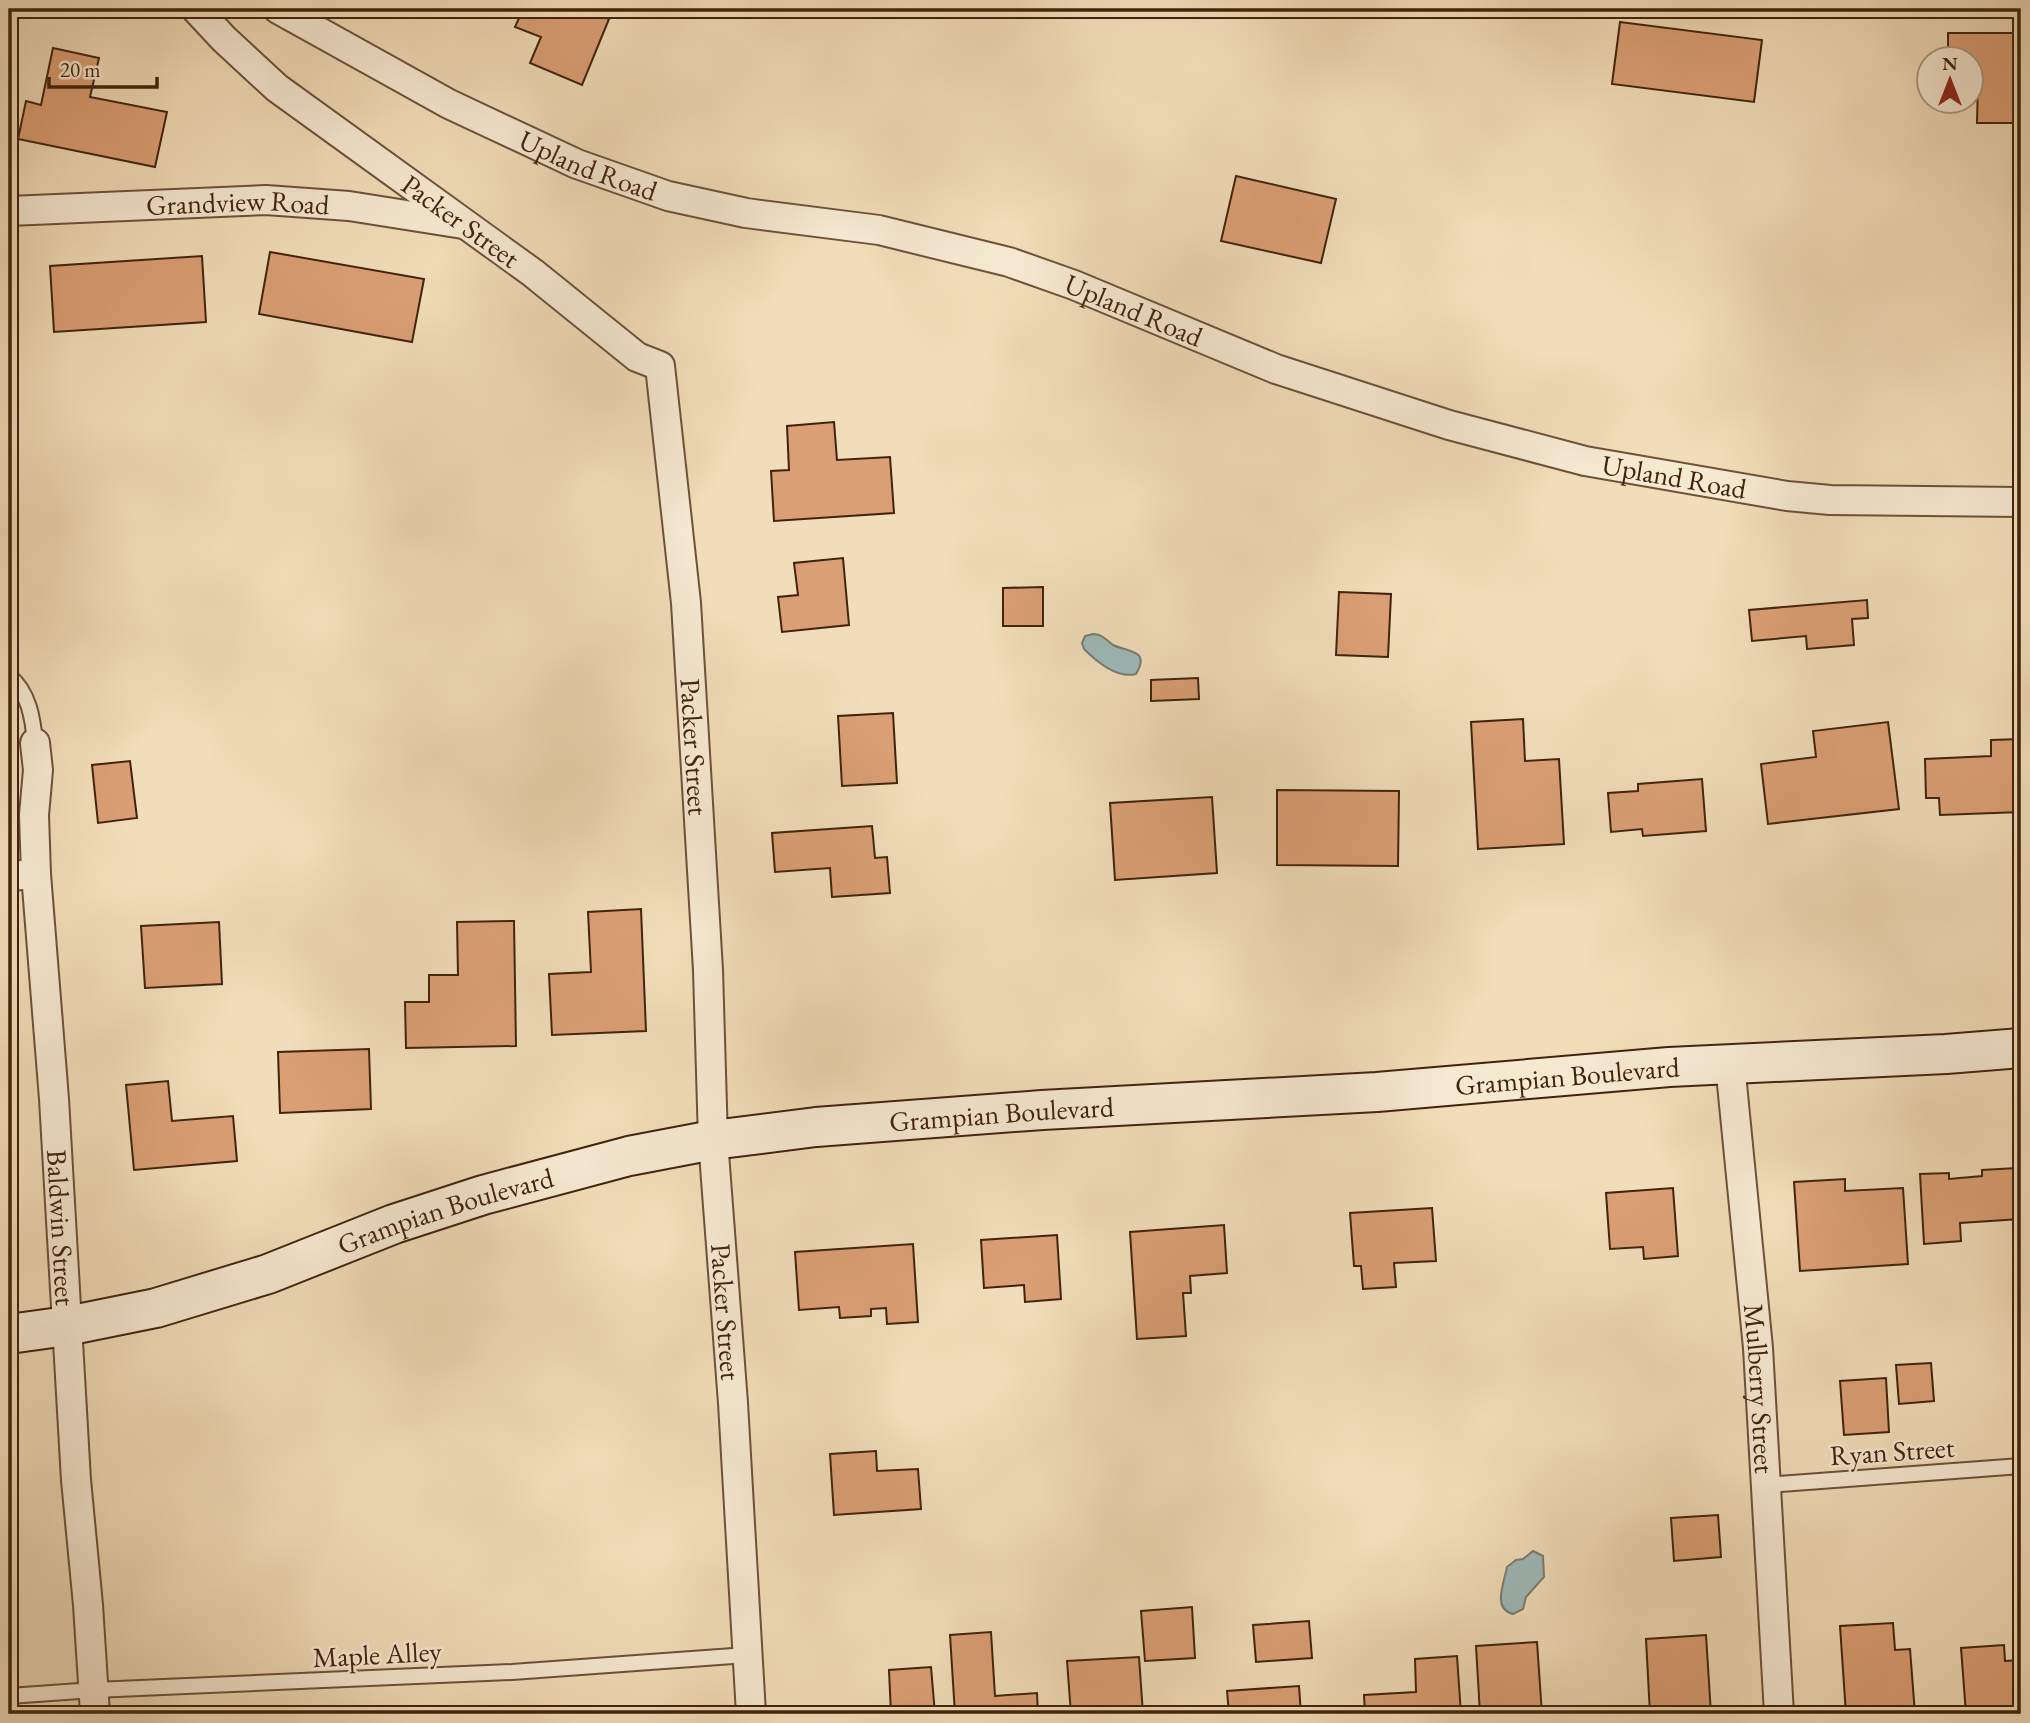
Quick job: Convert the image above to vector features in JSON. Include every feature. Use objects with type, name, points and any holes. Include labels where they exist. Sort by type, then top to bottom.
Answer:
[{"type":"street","name":"Packer Street","points":[[196,9],[276,88],[533,273],[637,357],[660,366],[686,603],[708,970],[713,1140],[733,1402],[751,1714]]},
{"type":"street","name":"Upland Road","points":[[278,9],[449,104],[577,164],[668,196],[746,213],[879,230],[1009,262],[1074,285],[1276,369],[1449,425],[1585,461],[1787,496],[1843,500],[2021,502]]},
{"type":"street","name":"Grandview Road","points":[[9,211],[266,200],[349,206],[467,225]]},
{"type":"street","name":"Baldwin Street","points":[[35,743],[38,770],[34,815],[22,875],[54,1099],[76,1480],[95,1702]]},
{"type":"street","name":"Grampian Boulevard","points":[[9,1334],[67,1326],[156,1308],[268,1274],[394,1224],[483,1195],[629,1156],[713,1140],[816,1127],[1042,1110],[1377,1092],[1669,1067],[2021,1048]]},
{"type":"street","name":"Mulberry Street","points":[[1730,1064],[1758,1348],[1779,1714]]},
{"type":"lane","points":[[9,676],[25,696],[33,721],[35,743]]},
{"type":"lane","name":"Ryan Street","points":[[1766,1485],[2021,1466]]},
{"type":"lane","name":"Maple Alley","points":[[9,1696],[95,1702],[747,1655]]},
{"type":"water","points":[[1093,634],[1139,656],[1140,666],[1136,674],[1115,672],[1089,654],[1082,643],[1085,636]]},
{"type":"water","points":[[1533,1551],[1543,1556],[1544,1577],[1526,1597],[1523,1609],[1513,1614],[1503,1607],[1501,1601],[1507,1567]]},
{"type":"building","points":[[523,9],[585,9],[609,19],[582,85],[530,63],[541,37],[515,27]]},
{"type":"building","points":[[1620,22],[1762,40],[1754,102],[1612,84]]},
{"type":"building","points":[[1948,33],[2021,33],[2021,123],[1977,123],[1977,116],[1984,116],[1984,46],[1948,46]]},
{"type":"building","points":[[53,48],[99,58],[90,97],[167,112],[155,167],[18,139],[26,101],[41,105]]},
{"type":"building","points":[[1236,176],[1336,199],[1321,263],[1221,241]]},
{"type":"building","points":[[270,252],[424,279],[412,342],[259,314]]},
{"type":"building","points":[[202,256],[206,322],[54,332],[50,266]]},
{"type":"building","points":[[834,422],[837,460],[890,457],[894,513],[774,521],[771,471],[789,470],[787,426]]},
{"type":"building","points":[[843,558],[849,625],[782,632],[778,597],[798,595],[794,563]]},
{"type":"building","points":[[1043,587],[1043,626],[1003,626],[1003,588]]},
{"type":"building","points":[[1339,592],[1391,594],[1388,657],[1336,655]]},
{"type":"building","points":[[1867,600],[1868,618],[1852,619],[1854,645],[1807,649],[1806,636],[1752,641],[1749,610]]},
{"type":"building","points":[[1198,678],[1199,699],[1151,701],[1151,680]]},
{"type":"building","points":[[893,713],[897,783],[842,786],[838,716]]},
{"type":"building","points":[[1523,719],[1525,761],[1559,759],[1564,844],[1478,849],[1471,722]]},
{"type":"building","points":[[1888,722],[1899,809],[1768,824],[1761,764],[1816,757],[1813,731]]},
{"type":"building","points":[[2021,739],[2021,812],[1940,815],[1939,798],[1926,798],[1925,759],[1991,756],[1991,740]]},
{"type":"building","points":[[130,761],[137,818],[98,823],[92,765]]},
{"type":"building","points":[[1702,779],[1706,831],[1643,836],[1642,829],[1611,832],[1608,793],[1638,791],[1638,784]]},
{"type":"building","points":[[1277,790],[1399,791],[1398,866],[1277,865]]},
{"type":"building","points":[[1212,797],[1217,873],[1115,880],[1110,803]]},
{"type":"building","points":[[872,826],[875,858],[887,857],[890,893],[832,897],[830,868],[775,872],[772,833]]},
{"type":"building","points":[[641,909],[646,1031],[552,1035],[549,974],[591,972],[588,912]]},
{"type":"building","points":[[514,921],[516,1046],[406,1048],[405,1002],[429,1002],[429,975],[458,975],[457,922]]},
{"type":"building","points":[[219,922],[222,984],[145,988],[141,926]]},
{"type":"building","points":[[369,1049],[371,1109],[280,1113],[278,1052]]},
{"type":"building","points":[[168,1081],[172,1121],[233,1116],[237,1161],[134,1170],[126,1085]]},
{"type":"building","points":[[2017,1168],[2020,1219],[1960,1223],[1961,1241],[1924,1244],[1920,1174],[1949,1173],[1949,1179],[1982,1176],[1982,1170]]},
{"type":"building","points":[[1845,1179],[1845,1191],[1903,1188],[1908,1264],[1800,1271],[1794,1182]]},
{"type":"building","points":[[1673,1188],[1678,1256],[1644,1259],[1643,1247],[1610,1249],[1606,1193]]},
{"type":"building","points":[[1432,1208],[1436,1261],[1394,1263],[1396,1287],[1363,1289],[1361,1266],[1354,1266],[1350,1213]]},
{"type":"building","points":[[1224,1225],[1227,1273],[1190,1276],[1191,1293],[1183,1293],[1186,1336],[1137,1339],[1130,1232]]},
{"type":"building","points":[[1057,1235],[1061,1299],[1025,1302],[1024,1285],[984,1288],[981,1240]]},
{"type":"building","points":[[913,1244],[918,1322],[887,1324],[886,1308],[871,1309],[871,1316],[840,1318],[839,1307],[799,1310],[795,1252]]},
{"type":"building","points":[[1931,1363],[1934,1401],[1899,1404],[1896,1365]]},
{"type":"building","points":[[1886,1378],[1889,1432],[1844,1435],[1840,1381]]},
{"type":"building","points":[[876,1451],[877,1471],[918,1469],[921,1509],[834,1515],[830,1454]]},
{"type":"building","points":[[1718,1515],[1721,1557],[1674,1561],[1671,1518]]},
{"type":"building","points":[[1192,1607],[1195,1658],[1145,1661],[1141,1611]]},
{"type":"building","points":[[1309,1621],[1312,1658],[1256,1662],[1253,1625]]},
{"type":"building","points":[[1893,1623],[1895,1650],[1910,1649],[1915,1714],[1846,1714],[1840,1626]]},
{"type":"building","points":[[991,1632],[995,1696],[1037,1693],[1038,1714],[955,1714],[950,1635]]},
{"type":"building","points":[[1706,1635],[1711,1714],[1650,1714],[1646,1639]]},
{"type":"building","points":[[1537,1642],[1542,1714],[1480,1714],[1476,1646]]},
{"type":"building","points":[[2004,1645],[2005,1661],[2021,1660],[2021,1710],[1966,1714],[1961,1648]]},
{"type":"building","points":[[1457,1656],[1461,1714],[1365,1714],[1364,1695],[1416,1692],[1415,1659]]},
{"type":"building","points":[[1139,1657],[1143,1714],[1071,1714],[1067,1661]]},
{"type":"building","points":[[931,1667],[935,1714],[891,1714],[889,1670]]},
{"type":"building","points":[[1299,1686],[1301,1714],[1229,1714],[1227,1691]]}]
